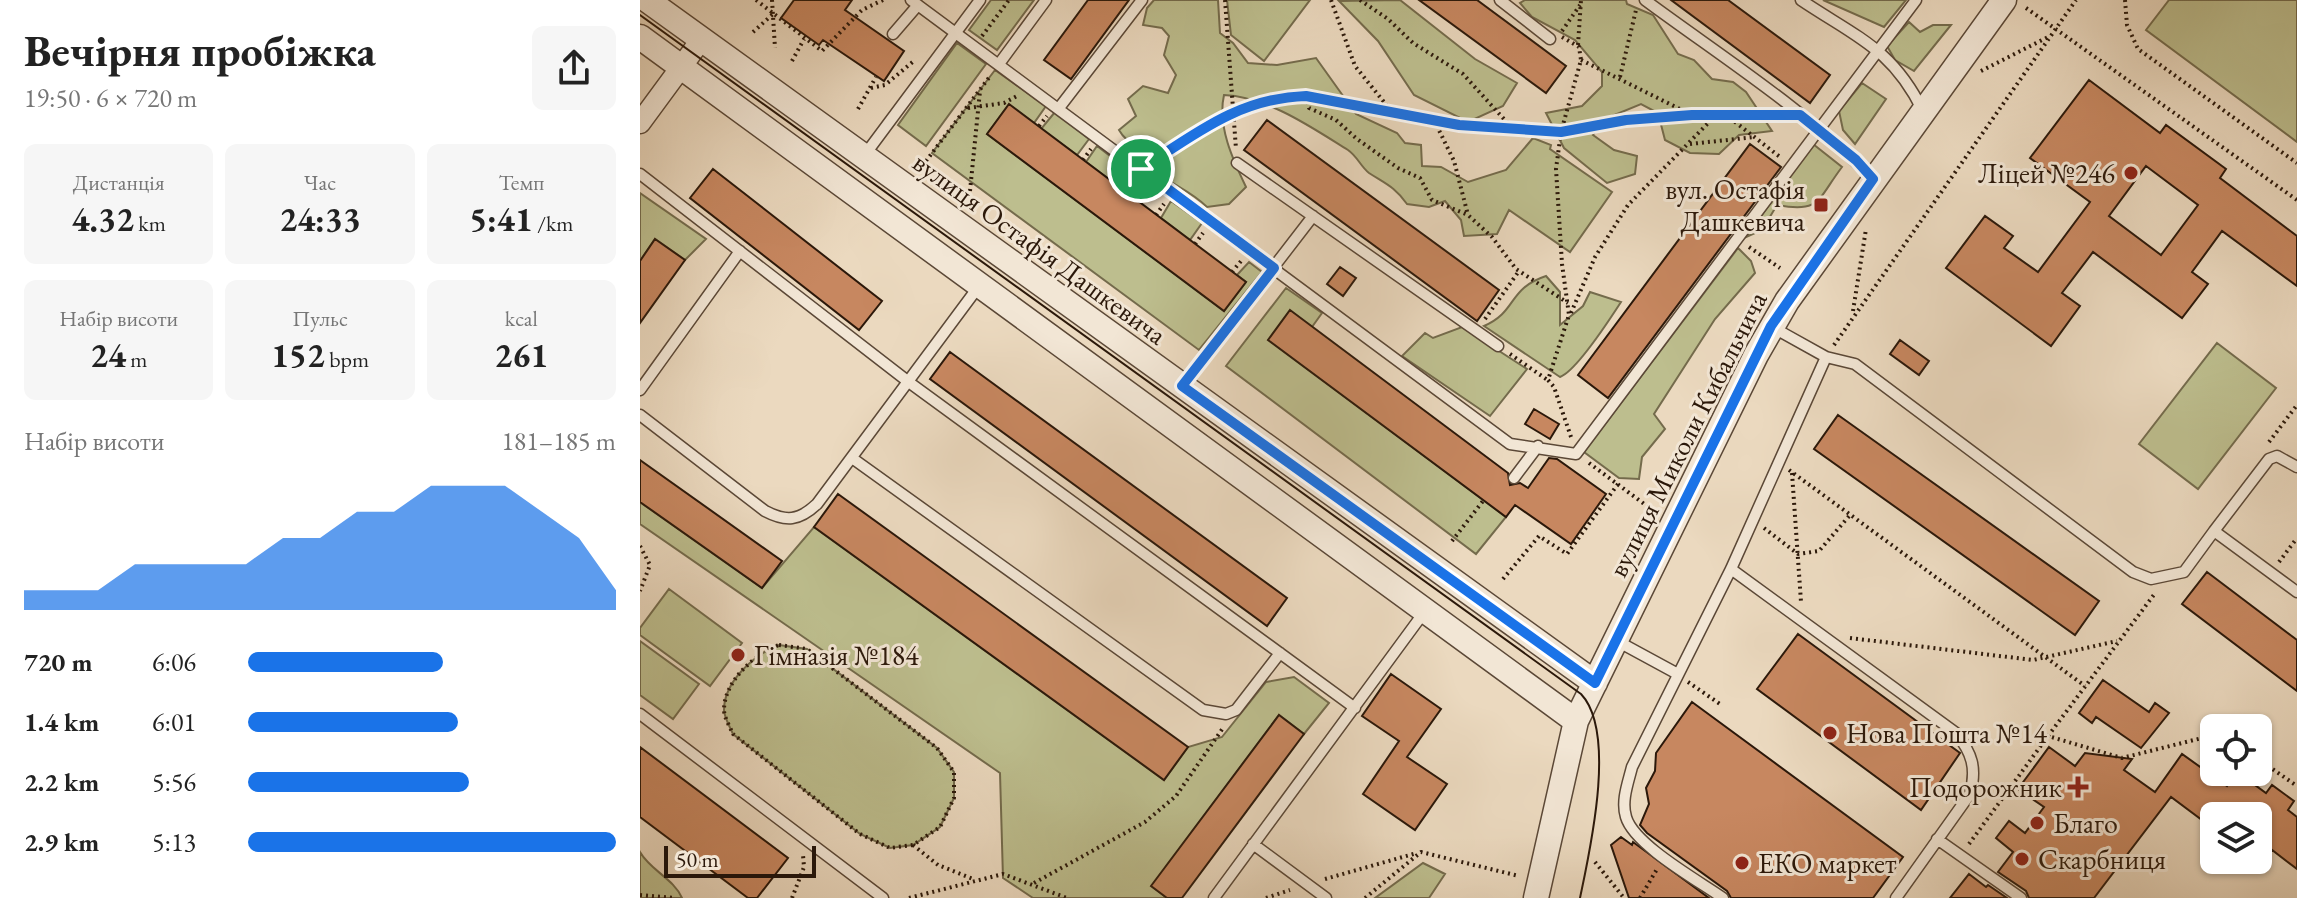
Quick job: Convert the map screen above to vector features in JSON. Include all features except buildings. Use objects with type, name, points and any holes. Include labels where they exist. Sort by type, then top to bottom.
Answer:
[{"type":"street","name":"вулиця Остафія Дашкевича","points":[[647,0],[1595,683]]},
{"type":"street","name":"вулиця Миколи Кибальчича","points":[[1536,898],[1576,721],[1771,326],[1923,111],[2015,4]]},
{"type":"street","points":[[640,37],[1427,609],[1576,721]]},
{"type":"street","points":[[640,123],[701,40]]},
{"type":"lane","points":[[862,157],[980,0]]},
{"type":"lane","points":[[999,64],[1046,0]]},
{"type":"lane","points":[[1059,108],[1142,0]]},
{"type":"lane","points":[[1500,0],[1550,39]]},
{"type":"lane","points":[[1642,0],[1800,115],[1873,179]]},
{"type":"lane","points":[[893,34],[914,3],[1510,444],[1576,454],[1916,0]]},
{"type":"lane","points":[[1808,2],[1880,49],[1912,87],[1923,111]]},
{"type":"lane","points":[[1237,163],[1498,346]]},
{"type":"lane","points":[[640,174],[910,383],[1355,708]]},
{"type":"lane","points":[[1182,386],[1313,216]]},
{"type":"lane","points":[[640,390],[740,251]]},
{"type":"lane","points":[[640,415],[765,511],[785,520],[799,517],[817,504],[980,285]]},
{"type":"lane","points":[[1771,326],[1826,357],[1855,364],[2133,572],[2151,579],[2184,572],[2269,459],[2277,456],[2297,467]]},
{"type":"lane","points":[[1723,898],[1631,827],[1625,816],[1625,798],[1632,767],[1676,673],[1731,569],[1826,357]]},
{"type":"lane","points":[[1514,478],[1538,446]]},
{"type":"lane","points":[[852,458],[1190,702],[1217,714],[1236,710],[1280,653]]},
{"type":"lane","points":[[2214,531],[2297,592]]},
{"type":"lane","points":[[1731,569],[1956,733],[1969,749],[1975,774],[1970,794],[1896,898]]},
{"type":"lane","points":[[1214,898],[1427,609]]},
{"type":"lane","points":[[1617,641],[1676,673]]},
{"type":"lane","points":[[640,714],[800,832],[883,898]]},
{"type":"lane","points":[[1937,839],[2021,898]]},
{"type":"lane","points":[[1253,844],[1326,898]]},
{"type":"path","points":[[756,0],[822,51],[862,10],[883,0]]},
{"type":"path","points":[[772,0],[775,48]]},
{"type":"path","points":[[977,47],[985,28],[1009,0]]},
{"type":"path","points":[[1225,0],[1237,163]]},
{"type":"path","points":[[1331,0],[1355,66],[1392,112]]},
{"type":"path","points":[[1360,0],[1388,19],[1413,43],[1463,74],[1513,129]]},
{"type":"path","points":[[1620,77],[1642,0]]},
{"type":"path","points":[[1826,357],[1853,314],[2076,0]]},
{"type":"path","points":[[2125,0],[2127,25],[2138,49],[2297,163]]},
{"type":"path","points":[[1579,47],[1569,38],[1558,36],[1582,1]]},
{"type":"path","points":[[1569,315],[1556,169],[1561,132],[1581,60],[1582,1]]},
{"type":"path","points":[[2015,4],[2297,200]]},
{"type":"path","points":[[753,32],[773,14]]},
{"type":"path","points":[[1979,71],[2050,36]]},
{"type":"path","points":[[792,61],[804,39]]},
{"type":"path","points":[[871,88],[885,85],[924,53],[946,46]]},
{"type":"path","points":[[1581,60],[1692,115]]},
{"type":"path","points":[[926,161],[999,64]]},
{"type":"path","points":[[858,109],[876,77]]},
{"type":"path","points":[[970,191],[981,89]]},
{"type":"path","points":[[966,109],[1004,103],[1033,89]]},
{"type":"path","points":[[1306,96],[1309,108],[1336,120],[1398,168],[1420,178],[1432,200],[1468,215],[1519,271],[1568,303]]},
{"type":"path","points":[[1141,169],[1231,111],[1281,97],[1306,96],[1434,120],[1561,132],[1626,120],[1692,115],[1800,115]]},
{"type":"path","points":[[1548,380],[1569,315],[1595,257],[1628,205],[1714,117]]},
{"type":"path","points":[[1728,117],[1792,166]]},
{"type":"path","points":[[1434,120],[1454,161],[1468,215]]},
{"type":"path","points":[[1689,144],[1707,139],[1724,141],[1755,137]]},
{"type":"path","points":[[1853,314],[1866,227]]},
{"type":"path","points":[[1738,239],[1780,268]]},
{"type":"path","points":[[1476,330],[1519,271]]},
{"type":"path","points":[[1498,346],[1554,387],[1576,454],[1651,509]]},
{"type":"path","points":[[1778,462],[2085,686]]},
{"type":"path","points":[[1792,473],[1802,621]]},
{"type":"path","points":[[1503,579],[1539,536],[1567,554],[1618,484]]},
{"type":"path","points":[[1452,541],[1483,501]]},
{"type":"path","points":[[1752,519],[1798,554],[1819,551],[1850,515]]},
{"type":"path","points":[[2271,573],[2297,538]]},
{"type":"path","points":[[640,546],[650,565],[640,591]]},
{"type":"path","points":[[1828,639],[1861,637],[1961,654],[2048,659],[2119,641]]},
{"type":"path","points":[[913,845],[940,827],[954,798],[954,772],[937,748],[807,649],[779,645],[757,653],[730,690],[723,712],[733,734],[860,834],[890,848],[913,845],[938,865],[975,880]]},
{"type":"path","points":[[1676,673],[1720,704]]},
{"type":"path","points":[[1034,883],[1145,822],[1176,796],[1236,710]]},
{"type":"path","points":[[1960,855],[2048,736],[2122,758],[2200,738]]},
{"type":"path","points":[[2272,769],[2297,786]]},
{"type":"path","points":[[792,898],[804,867],[800,832]]},
{"type":"path","points":[[1365,898],[1421,852]]},
{"type":"path","points":[[1266,898],[1421,852],[1519,876]]},
{"type":"path","points":[[1640,898],[1665,856]]},
{"type":"path","points":[[1595,862],[1624,898]]},
{"type":"path","points":[[909,898],[1003,874],[1034,883],[1067,898]]},
{"type":"path","points":[[640,895],[675,898]]},
{"type":"green space","points":[[991,0],[1034,0],[997,50],[969,30]]},
{"type":"green space","points":[[1154,0],[1218,0],[1220,33],[1233,43],[1248,63],[1277,65],[1316,58],[1356,114],[1397,133],[1405,143],[1421,145],[1422,166],[1441,167],[1468,182],[1506,170],[1533,138],[1551,145],[1550,149],[1612,192],[1570,252],[1509,210],[1497,234],[1464,236],[1461,220],[1445,201],[1429,207],[1407,204],[1394,190],[1366,171],[1351,152],[1319,132],[1273,107],[1224,95],[1224,131],[1246,187],[1229,204],[1207,207],[1160,175],[1145,153],[1119,130],[1136,116],[1128,99],[1143,86],[1168,93],[1176,75],[1164,55],[1169,36],[1162,28],[1143,25],[1147,8]]},
{"type":"green space","points":[[1227,0],[1310,0],[1264,61],[1231,35]]},
{"type":"green space","points":[[1400,0],[1475,59],[1517,83],[1503,106],[1468,122],[1414,95],[1378,41],[1339,1]]},
{"type":"green space","points":[[1525,0],[1626,0],[1627,4],[1653,15],[1678,54],[1694,60],[1712,79],[1733,82],[1746,92],[1772,131],[1739,135],[1719,154],[1690,153],[1665,140],[1658,113],[1641,104],[1602,120],[1593,135],[1614,150],[1637,156],[1635,174],[1607,183],[1564,148],[1546,113],[1582,106],[1602,86],[1602,72],[1575,40],[1532,17],[1520,3]]},
{"type":"green space","points":[[1823,0],[1906,0],[1884,27]]},
{"type":"green space","points":[[2169,0],[2297,0],[2297,142],[2146,30]]},
{"type":"green space","points":[[1909,22],[1920,32],[1933,25],[1951,25],[1914,71],[1895,60],[1887,46]]},
{"type":"green space","points":[[957,43],[986,64],[926,146],[898,125]]},
{"type":"green space","points":[[995,70],[1046,106],[1034,123],[1009,105],[987,134],[1224,311],[1246,282],[1237,275],[1249,262],[1262,272],[1199,350],[932,153]]},
{"type":"green space","points":[[1862,83],[1886,99],[1855,144],[1843,130],[1839,111]]},
{"type":"green space","points":[[1055,112],[1089,139],[1077,155],[1041,129]]},
{"type":"green space","points":[[1813,144],[1842,167],[1822,196],[1802,207],[1777,205],[1762,230],[1746,237]]},
{"type":"green space","points":[[1097,146],[1127,169],[1115,184],[1086,162]]},
{"type":"green space","points":[[640,193],[706,239],[685,260],[655,239],[640,261]]},
{"type":"green space","points":[[1171,201],[1202,223],[1190,240],[1161,218]]},
{"type":"green space","points":[[1738,248],[1751,261],[1755,273],[1715,319],[1654,414],[1665,429],[1642,457],[1639,479],[1619,478],[1584,452]]},
{"type":"green space","points":[[1546,276],[1560,292],[1560,325],[1583,306],[1590,292],[1621,302],[1583,355],[1560,377],[1484,326],[1503,314],[1525,287]]},
{"type":"green space","points":[[1286,288],[1322,313],[1312,327],[1269,340],[1506,517],[1476,554],[1226,366]]},
{"type":"green space","points":[[1462,327],[1527,369],[1490,416],[1402,356],[1425,333],[1433,338]]},
{"type":"green space","points":[[2217,343],[2276,388],[2198,489],[2139,444]]},
{"type":"green space","points":[[640,502],[762,588],[814,527],[1164,780],[1188,747],[1222,737],[1266,682],[1294,677],[1329,703],[1304,734],[1279,715],[1152,886],[1167,898],[1033,898],[1003,878],[1000,773],[640,524]]},
{"type":"green space","points":[[669,589],[742,643],[710,686],[640,635],[640,628]]},
{"type":"green space","points":[[640,641],[699,684],[673,719],[640,695]]},
{"type":"green space","points":[[779,645],[807,649],[937,748],[954,772],[954,798],[940,827],[913,845],[890,848],[860,834],[733,734],[724,710],[729,689],[751,662]]},
{"type":"green space","points":[[640,852],[673,885],[682,898],[640,898]]},
{"type":"green space","points":[[1423,863],[1445,874],[1429,898],[1375,898]]},
{"type":"tram line","points":[[640,15],[1581,694],[1592,712],[1599,763],[1594,822],[1580,898]]},
{"type":"place","name":"Ліцей №246","points":[[2131,173]]},
{"type":"place","name":"вул. Остафія Дашкевича","points":[[1821,205]]},
{"type":"place","name":"Гімназія №184","points":[[738,655]]},
{"type":"place","name":"Нова Пошта №14","points":[[1830,733]]},
{"type":"place","name":"Подорожник","points":[[2078,787]]},
{"type":"place","name":"Благо","points":[[2037,823]]},
{"type":"place","name":"Скарбниця","points":[[2022,859]]},
{"type":"place","name":"ЕКО маркет","points":[[1742,863]]},
{"type":"route","points":[[1306,96],[1459,125],[1561,132],[1626,120],[1692,115],[1800,115],[1856,160],[1873,179],[1771,326],[1595,683],[1182,386],[1274,268],[1141,169],[1231,111],[1281,97],[1306,96]]}]
